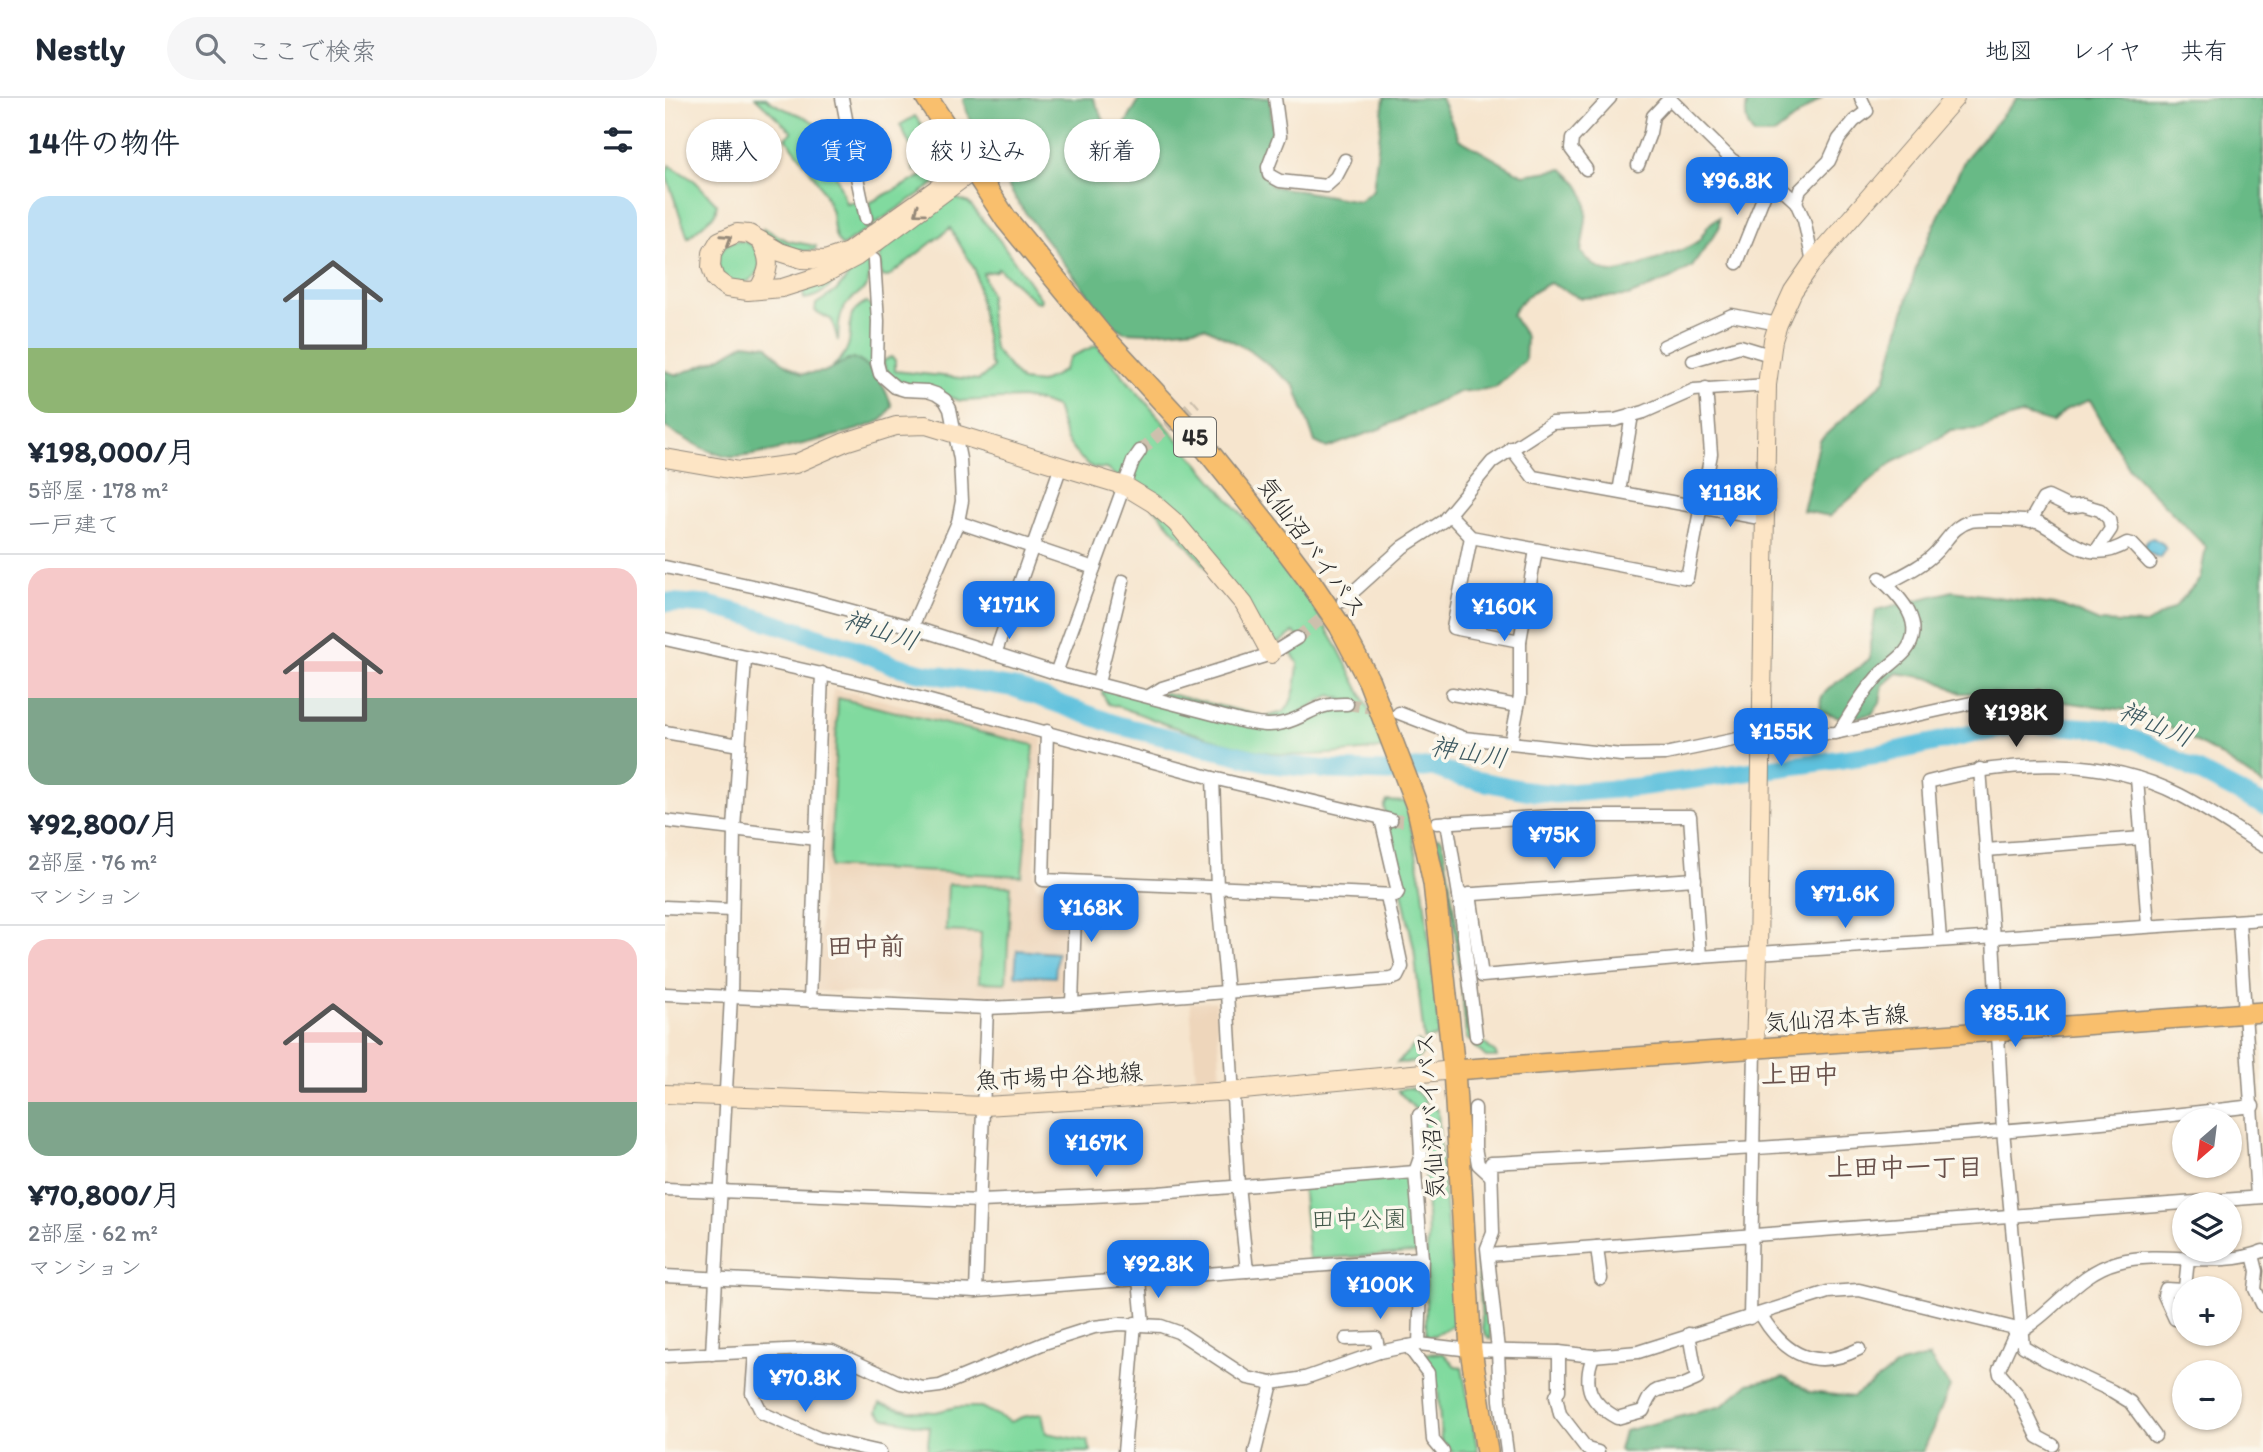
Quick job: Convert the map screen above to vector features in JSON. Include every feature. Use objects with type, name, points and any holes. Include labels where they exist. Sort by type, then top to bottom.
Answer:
[{"type":"highway","name":"気仙沼バイパス","points":[[927,98],[941,119]]},
{"type":"highway","name":"気仙沼バイパス","points":[[982,182],[1006,219],[1100,333],[1202,444],[1309,580],[1339,626],[1369,681],[1418,809],[1434,883],[1454,1070],[1471,1350],[1486,1452]]},
{"type":"main road","name":"気仙沼本吉線","points":[[1454,1070],[2253,1012]]},
{"type":"street","points":[[842,98],[851,136],[853,166],[866,218]]},
{"type":"street","points":[[1276,98],[1280,136],[1268,167],[1269,175],[1280,181],[1326,187],[1336,177],[1345,160]]},
{"type":"street","points":[[1586,169],[1571,149],[1572,139],[1610,98]]},
{"type":"street","points":[[1638,165],[1650,133],[1653,116],[1669,98],[1732,160],[1795,202],[1804,220],[1813,262]]},
{"type":"street","points":[[1795,202],[1800,190],[1829,161],[1839,139],[1854,121],[1867,111],[1861,98]]},
{"type":"street","points":[[1859,1349],[1847,1355],[1824,1360],[1802,1357],[1784,1347],[1755,1317],[1752,1236],[1767,385],[1770,355],[1778,324],[1793,291],[1813,262],[1955,98]]},
{"type":"street","points":[[950,182],[848,252],[825,260],[802,259],[780,252],[749,234],[737,233],[719,242],[712,253],[711,267],[715,279],[727,288],[758,290],[782,288],[820,276],[856,257],[953,182]]},
{"type":"street","points":[[1737,263],[1769,183]]},
{"type":"street","points":[[758,290],[768,273],[768,254],[761,242]]},
{"type":"street","points":[[874,260],[879,321],[877,363],[880,374],[895,387],[927,391],[945,400],[950,409],[960,459],[962,501],[958,522],[912,628]]},
{"type":"street","points":[[1664,346],[1732,315],[1778,324]]},
{"type":"street","points":[[1693,360],[1740,346],[1770,355]]},
{"type":"street","points":[[1343,601],[1403,547],[1443,521],[1484,470],[1511,448],[1552,423],[1615,420],[1682,394],[1706,388],[1767,385]]},
{"type":"street","points":[[1449,514],[1471,537],[1687,578],[1711,454],[1706,388]]},
{"type":"street","points":[[1619,492],[1632,415]]},
{"type":"street","points":[[665,458],[740,471],[795,464],[845,442],[896,426],[926,425],[1125,486],[1153,503],[1175,523],[1244,604],[1271,654]]},
{"type":"street","points":[[1511,448],[1532,477],[1765,519]]},
{"type":"street","points":[[1056,673],[1133,461],[1140,451]]},
{"type":"street","points":[[995,654],[1061,466]]},
{"type":"street","points":[[2030,522],[2043,499],[2048,497],[2069,507],[2083,505],[2100,510],[2109,519],[2111,529],[2096,551]]},
{"type":"street","points":[[1839,732],[1874,680],[1907,649],[1912,636],[1913,620],[1909,608],[1883,581],[1930,558],[1954,530],[1985,518],[2037,522],[2068,542],[2096,551],[2114,551],[2127,543],[2133,544],[2150,564]]},
{"type":"street","points":[[958,522],[1094,568]]},
{"type":"street","points":[[1471,537],[1453,628],[1520,641]]},
{"type":"street","points":[[1511,742],[1520,696],[1520,641],[1536,550]]},
{"type":"street","points":[[665,567],[793,595],[912,628],[1056,673],[1244,722],[1272,725],[1285,723],[1322,705],[1347,704]]},
{"type":"street","points":[[1098,683],[1123,581]]},
{"type":"street","points":[[1149,696],[1162,688],[1271,654],[1297,638]]},
{"type":"street","points":[[665,639],[745,659],[822,673],[1047,731],[1213,778],[1386,819],[1398,892],[1396,895],[1387,896],[1043,880],[1047,731]]},
{"type":"street","points":[[712,1353],[731,996],[734,829],[745,659]]},
{"type":"street","points":[[810,1001],[822,673]]},
{"type":"street","points":[[1452,694],[1518,706]]},
{"type":"street","points":[[1399,713],[1464,738],[1621,755],[1665,754],[1762,737],[1839,732],[1971,704],[2039,696]]},
{"type":"street","points":[[665,732],[739,744]]},
{"type":"street","points":[[1940,940],[1928,782],[1980,769],[2050,765],[2106,769],[2178,794],[2263,846]]},
{"type":"street","points":[[1980,769],[1993,938],[2003,1130],[2019,1330],[2023,1346],[2130,1402],[2155,1436]]},
{"type":"street","points":[[1213,778],[1217,888],[1227,992],[1238,1185],[1247,1271]]},
{"type":"street","points":[[2137,778],[2148,926]]},
{"type":"street","points":[[1700,957],[1691,816],[1555,816],[1442,823],[1464,894],[1482,976],[1700,957],[2263,919]]},
{"type":"street","points":[[665,821],[816,839]]},
{"type":"street","points":[[1986,850],[2142,838]]},
{"type":"street","points":[[1464,894],[1695,878]]},
{"type":"street","points":[[1072,1004],[1076,883]]},
{"type":"street","points":[[1464,894],[1476,1036]]},
{"type":"street","points":[[665,994],[987,1008],[1391,979],[1397,977],[1402,967],[1387,896]]},
{"type":"street","points":[[665,908],[731,910]]},
{"type":"street","points":[[1488,1255],[2260,1197],[2253,1106],[2253,1012],[2239,921]]},
{"type":"street","points":[[976,1291],[987,1008]]},
{"type":"street","name":"魚市場中谷地線","points":[[665,1094],[985,1106],[1233,1091],[1454,1070]]},
{"type":"street","points":[[1507,1452],[1487,1248],[1493,1233],[1491,1163],[1754,1149],[2003,1130],[2253,1106]]},
{"type":"street","points":[[1475,1108],[1478,1164],[1491,1176]]},
{"type":"street","points":[[1419,1115],[1421,1155],[1415,1172],[1422,1258],[1413,1345],[1428,1373],[1433,1440],[1443,1452]]},
{"type":"street","points":[[665,1189],[981,1201],[1158,1193],[1415,1172]]},
{"type":"street","points":[[1597,1247],[1601,1279]]},
{"type":"street","points":[[2258,1253],[2255,1289],[2263,1306]]},
{"type":"street","points":[[2053,1445],[2038,1437],[2018,1395],[2000,1374],[1999,1369],[2019,1330],[2038,1321],[2068,1291],[2093,1272],[2117,1262],[2147,1257],[2172,1258]]},
{"type":"street","points":[[665,1276],[976,1291],[1422,1258]]},
{"type":"street","points":[[1124,1452],[1139,1324],[1139,1279]]},
{"type":"street","points":[[2172,1289],[2166,1289],[2164,1296],[2172,1313]]},
{"type":"street","points":[[665,1356],[807,1349],[832,1351],[901,1383],[924,1388],[940,1386],[1047,1342],[1094,1327],[1139,1324],[1161,1326],[1178,1332],[1248,1378],[1272,1383],[1305,1378],[1379,1352],[1413,1345],[1593,1356],[1638,1352],[1828,1292],[1859,1290],[2019,1330]]},
{"type":"street","points":[[1593,1356],[1587,1372],[1588,1387],[1603,1410],[1617,1418],[1643,1411],[1651,1394],[1660,1387],[1679,1387],[1697,1379],[1689,1335]]},
{"type":"street","points":[[1346,1339],[1376,1338],[1379,1352]]},
{"type":"street","points":[[755,1352],[752,1393],[762,1413],[818,1438],[880,1452]]},
{"type":"street","points":[[1559,1352],[1559,1390],[1556,1396],[1560,1414],[1587,1449],[1598,1452]]},
{"type":"street","points":[[1255,1452],[1272,1383]]},
{"type":"shaded area","points":[[833,689],[1042,738],[1034,879],[1037,887],[1067,888],[1071,893],[1064,990],[1060,995],[985,999],[816,991]]},
{"type":"shaded area","points":[[1215,1001],[1221,1077],[1196,1078],[1190,1003]]},
{"type":"green space","points":[[756,98],[766,98],[810,119],[796,119],[796,152],[786,138],[792,132],[782,123],[782,119],[778,119]]},
{"type":"green space","points":[[964,98],[1093,98],[1103,119],[1064,119],[1064,182],[1160,182],[1160,119],[1128,119],[1140,98],[1270,98],[1273,142],[1260,167],[1272,186],[1359,201],[1373,190],[1384,98],[1441,98],[1459,139],[1523,175],[1563,169],[1573,179],[1585,197],[1586,206],[1581,252],[1598,268],[1612,272],[1629,269],[1692,245],[1709,225],[1719,218],[1719,228],[1692,267],[1628,296],[1580,298],[1550,283],[1538,289],[1523,300],[1512,315],[1526,337],[1525,361],[1495,388],[1459,392],[1382,428],[1327,448],[1315,442],[1295,386],[1248,349],[1205,327],[1146,333],[1124,332],[1111,324],[1018,203],[1006,182],[1050,182],[1050,119],[970,119]]},
{"type":"green space","points":[[1749,98],[1821,98],[1773,135],[1754,135],[1746,118]]},
{"type":"green space","points":[[2017,98],[2263,98],[2263,785],[2215,752],[2142,712],[1991,693],[1961,693],[1934,679],[1897,673],[1883,685],[1880,703],[1872,714],[1846,719],[1820,711],[1824,694],[1870,658],[1876,610],[1953,591],[2062,606],[2099,622],[2147,624],[2175,607],[2200,579],[2206,547],[2129,469],[2090,400],[2067,409],[2052,423],[2022,414],[1978,429],[1951,430],[1927,446],[1893,462],[1830,516],[1803,511],[1820,440],[1885,380],[1918,261],[1965,159]]},
{"type":"green space","points":[[906,121],[906,137],[900,125]]},
{"type":"green space","points":[[669,165],[686,175],[686,182],[696,182],[717,204],[715,214],[688,238],[666,175]]},
{"type":"green space","points":[[818,182],[839,182],[846,203],[857,201],[862,221],[872,219],[869,203],[910,182],[937,182],[842,246],[836,238],[831,210]]},
{"type":"green space","points":[[952,197],[969,203],[1001,242],[1041,299],[1040,302],[1035,301],[998,268],[996,271],[983,273],[990,296],[994,349],[1021,381],[1041,383],[1063,371],[1070,357],[1097,345],[1268,545],[1306,594],[1338,648],[1386,748],[1326,754],[1276,754],[1216,740],[1108,704],[1102,693],[1104,687],[1264,728],[1342,699],[1331,695],[1290,718],[1270,722],[1158,696],[1165,693],[1266,717],[1283,712],[1293,696],[1298,669],[1298,663],[1289,650],[1301,640],[1294,632],[1279,643],[1273,643],[1136,487],[1134,468],[1126,469],[1119,478],[1106,469],[1093,468],[1078,456],[1066,439],[1056,407],[1022,398],[961,401],[894,380],[887,373],[883,361],[891,357],[895,360],[895,371],[979,380],[993,368],[975,270],[950,228],[888,277],[881,276],[879,249]]},
{"type":"green space","points":[[763,228],[788,241],[816,246],[815,250],[794,249],[781,244],[763,235]]},
{"type":"green space","points":[[739,241],[754,247],[760,262],[754,277],[739,283],[724,277],[718,262],[724,247]]},
{"type":"green space","points":[[869,262],[869,281],[844,308],[838,341],[832,320],[815,311],[816,304],[836,291],[855,268]]},
{"type":"green space","points":[[844,272],[821,293],[804,299],[803,291]]},
{"type":"green space","points":[[866,302],[872,307],[879,380],[853,358],[831,368],[847,350],[851,317]]},
{"type":"green space","points":[[745,343],[768,346],[781,361],[802,374],[824,372],[853,358],[860,361],[877,377],[892,406],[883,419],[856,430],[782,449],[740,456],[729,457],[713,452],[665,427],[665,371],[677,375],[718,359]]},
{"type":"green space","points":[[838,698],[1034,745],[1022,876],[830,867]]},
{"type":"green space","points":[[1387,801],[1406,802],[1423,889],[1439,1031],[1436,1037],[1424,1039],[1414,949],[1384,807]]},
{"type":"green space","points":[[1436,838],[1442,840],[1461,949],[1468,1027],[1472,1041],[1468,1040],[1466,1034],[1459,960],[1452,911]]},
{"type":"green space","points":[[948,884],[1011,886],[1006,983],[979,982],[981,933],[946,931]]},
{"type":"green space","points":[[1480,1039],[1497,1057],[1486,1057],[1474,1046]]},
{"type":"green space","points":[[1418,1041],[1427,1048],[1415,1062],[1397,1063]]},
{"type":"green space","points":[[1412,1088],[1426,1101],[1417,1111],[1398,1091]]},
{"type":"green space","points":[[1428,1105],[1438,1110],[1457,1323],[1435,1335],[1426,1336],[1428,1238],[1423,1119],[1420,1111],[1423,1106]]},
{"type":"green space","name":"田中公園","points":[[1410,1176],[1416,1253],[1309,1259],[1302,1184]]},
{"type":"green space","points":[[1482,1244],[1491,1339],[1483,1330],[1477,1262]]},
{"type":"green space","points":[[1443,1353],[1455,1366],[1462,1367],[1478,1452],[1453,1452],[1441,1440],[1438,1388],[1425,1354]]},
{"type":"green space","points":[[1929,1357],[1950,1387],[1923,1452],[1619,1450],[1624,1431],[1722,1406],[1748,1384],[1784,1377],[1810,1392],[1853,1397],[1900,1364]]},
{"type":"green space","points":[[880,1404],[909,1411],[936,1412],[956,1407],[981,1407],[1011,1422],[1042,1414],[1046,1433],[1088,1441],[1091,1452],[927,1452],[930,1427],[885,1418],[877,1411]]},
{"type":"water","points":[[2153,538],[2163,544],[2166,550],[2160,558],[2146,552],[2144,547],[2148,539]]},
{"type":"water","points":[[1017,950],[1057,953],[1055,977],[1015,975]]},
{"type":"waterway","name":"神山川","points":[[665,602],[708,605],[754,617],[856,649],[893,665],[918,672],[1015,688],[1117,725],[1274,764],[1388,772],[1433,767],[1461,777],[1556,794],[1638,787],[1886,753],[2032,724],[2106,729],[2148,745],[2263,805]]},
{"type":"tunnel","points":[[1140,451],[1196,402]]},
{"type":"tunnel","points":[[1297,638],[1335,608]]},
{"type":"tunnel","points":[[1347,704],[1385,710]]},
{"type":"tunnel","points":[[1391,820],[1427,822]]},
{"type":"district","name":"田中前","points":[[866,946]]},
{"type":"district","name":"上田中","points":[[1800,1074]]},
{"type":"district","name":"上田中一丁目","points":[[1905,1167]]}]
